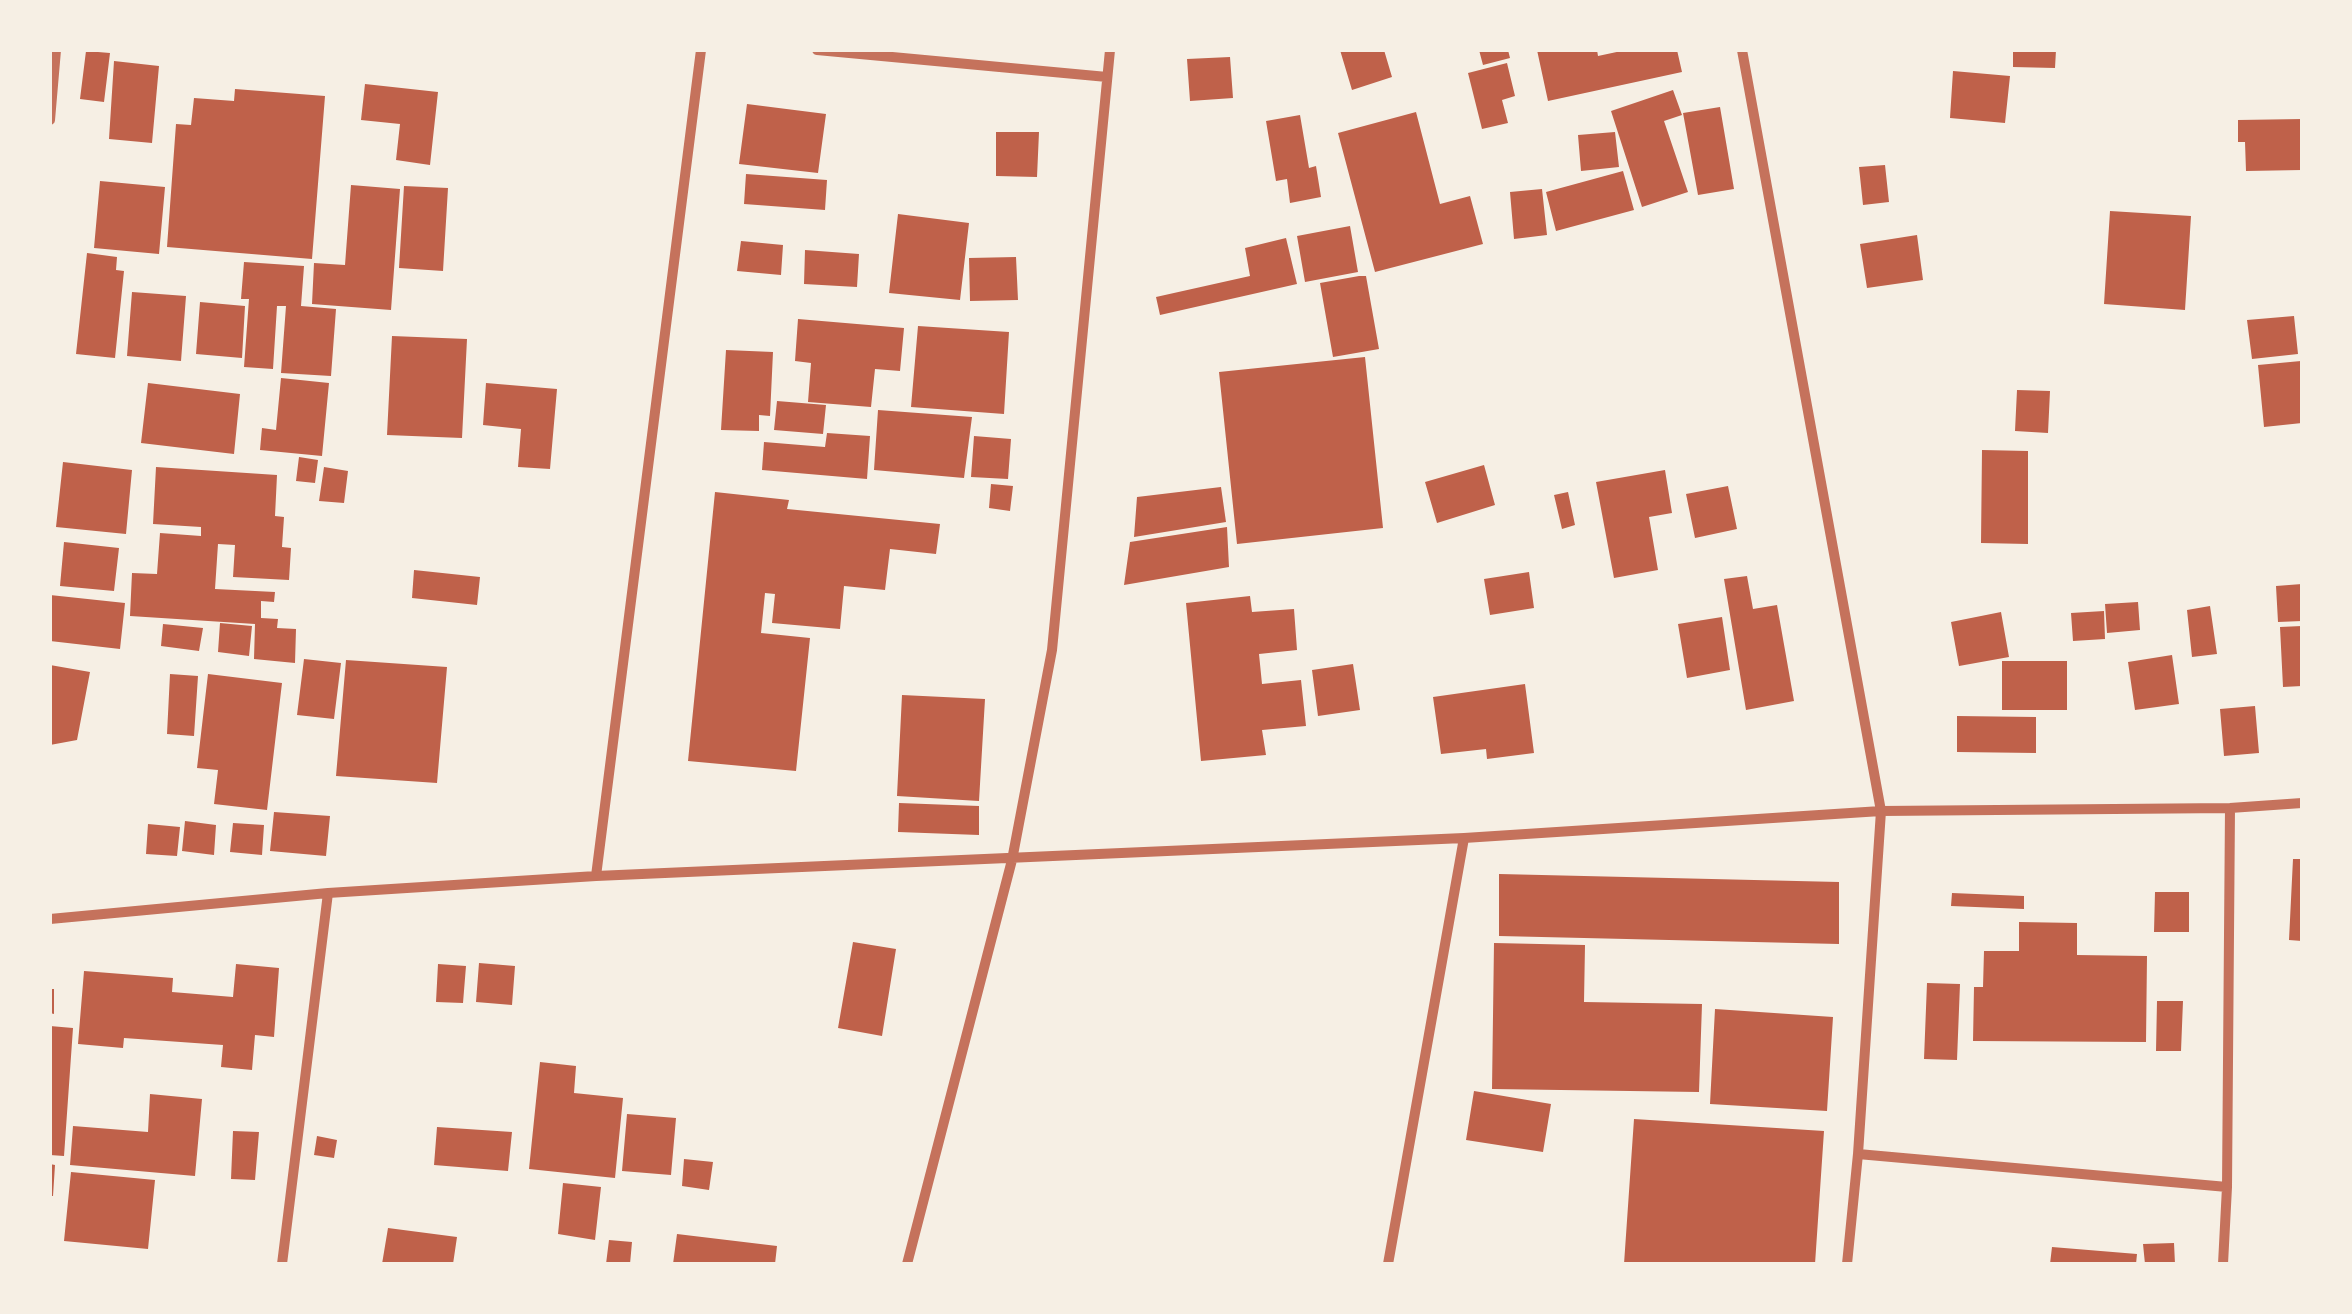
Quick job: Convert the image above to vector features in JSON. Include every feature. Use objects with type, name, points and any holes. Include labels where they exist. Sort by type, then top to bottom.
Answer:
[{"type":"street","points":[[50,120],[56,50]]},
{"type":"street","points":[[596,876],[702,50]]},
{"type":"street","points":[[817,50],[1107,77]]},
{"type":"street","points":[[907,1264],[1012,860],[1052,650],[1110,50]]},
{"type":"street","points":[[1742,50],[1882,812],[1847,1264]]},
{"type":"street","points":[[50,919],[328,894],[596,876],[1464,838],[1882,812],[2230,808],[2302,803]]},
{"type":"street","points":[[2223,1264],[2230,808]]},
{"type":"street","points":[[1388,1264],[1464,838]]},
{"type":"street","points":[[282,1264],[328,894]]},
{"type":"street","points":[[1858,1154],[2227,1187]]},
{"type":"building","points":[[1340,50],[1384,50],[1392,77],[1352,90]]},
{"type":"building","points":[[1479,50],[1508,50],[1510,58],[1483,65]]},
{"type":"building","points":[[1537,50],[1597,50],[1598,56],[1626,50],[1677,50],[1682,72],[1548,101]]},
{"type":"building","points":[[2013,50],[2056,50],[2055,68],[2013,67]]},
{"type":"building","points":[[86,51],[110,53],[104,102],[80,99]]},
{"type":"building","points":[[1230,57],[1233,98],[1190,101],[1187,59]]},
{"type":"building","points":[[114,61],[159,66],[152,143],[109,139]]},
{"type":"building","points":[[1507,63],[1515,96],[1502,100],[1508,123],[1482,129],[1468,73]]},
{"type":"building","points":[[1953,71],[2010,76],[2005,123],[1950,118]]},
{"type":"building","points":[[365,84],[438,92],[430,165],[396,160],[400,124],[361,120]]},
{"type":"building","points":[[235,89],[325,96],[312,259],[167,247],[176,124],[191,125],[194,98],[234,101]]},
{"type":"building","points":[[1673,90],[1682,115],[1664,121],[1688,192],[1642,207],[1611,111]]},
{"type":"building","points":[[747,104],[826,114],[818,173],[739,164]]},
{"type":"building","points":[[1720,107],[1734,189],[1698,195],[1683,113]]},
{"type":"building","points":[[1416,112],[1440,204],[1470,196],[1483,244],[1375,272],[1338,133]]},
{"type":"building","points":[[1300,115],[1309,168],[1316,166],[1321,197],[1290,203],[1287,179],[1276,181],[1266,121]]},
{"type":"building","points":[[2302,119],[2302,170],[2246,171],[2245,142],[2238,142],[2238,120]]},
{"type":"building","points":[[996,132],[1039,132],[1037,177],[996,176]]},
{"type":"building","points":[[1615,132],[1619,167],[1581,171],[1578,135]]},
{"type":"building","points":[[1885,165],[1889,202],[1863,205],[1859,167]]},
{"type":"building","points":[[1623,171],[1634,210],[1556,231],[1546,192]]},
{"type":"building","points":[[746,174],[827,180],[825,210],[744,204]]},
{"type":"building","points":[[100,181],[165,187],[159,254],[94,248]]},
{"type":"building","points":[[351,185],[400,189],[391,310],[312,304],[314,263],[345,265]]},
{"type":"building","points":[[404,186],[448,188],[443,271],[399,268]]},
{"type":"building","points":[[1542,189],[1547,235],[1514,239],[1510,192]]},
{"type":"building","points":[[2110,211],[2191,216],[2185,310],[2104,304]]},
{"type":"building","points":[[898,214],[969,223],[960,300],[889,293]]},
{"type":"building","points":[[1350,226],[1358,272],[1305,282],[1297,236]]},
{"type":"building","points":[[1917,235],[1923,280],[1867,288],[1860,244]]},
{"type":"building","points":[[1286,238],[1297,284],[1160,315],[1156,297],[1250,276],[1245,248]]},
{"type":"building","points":[[741,241],[783,245],[781,275],[737,271]]},
{"type":"building","points":[[805,250],[859,254],[857,287],[804,284]]},
{"type":"building","points":[[87,253],[117,257],[116,270],[124,271],[115,358],[76,354]]},
{"type":"building","points":[[1016,257],[1018,300],[970,301],[969,258]]},
{"type":"building","points":[[244,262],[304,266],[301,306],[336,309],[331,376],[281,373],[286,306],[277,306],[273,369],[244,367],[249,299],[241,299]]},
{"type":"building","points":[[1366,276],[1379,349],[1333,357],[1320,283]]},
{"type":"building","points":[[132,292],[186,296],[181,361],[127,356]]},
{"type":"building","points":[[200,302],[245,306],[242,358],[196,354]]},
{"type":"building","points":[[2294,316],[2298,354],[2252,359],[2247,320]]},
{"type":"building","points":[[798,319],[904,328],[900,371],[875,369],[871,407],[808,402],[811,363],[795,361]]},
{"type":"building","points":[[918,326],[1009,332],[1004,414],[911,407]]},
{"type":"building","points":[[392,336],[467,339],[462,438],[387,435]]},
{"type":"building","points":[[726,350],[773,352],[770,416],[759,415],[759,431],[721,430]]},
{"type":"building","points":[[1365,357],[1383,528],[1237,544],[1219,372]]},
{"type":"building","points":[[2301,361],[2302,423],[2264,427],[2258,365]]},
{"type":"building","points":[[281,378],[329,383],[322,456],[260,450],[262,428],[276,430]]},
{"type":"building","points":[[148,383],[240,394],[234,454],[141,443]]},
{"type":"building","points":[[486,383],[557,389],[550,469],[518,467],[521,429],[483,425]]},
{"type":"building","points":[[2017,390],[2050,391],[2048,433],[2015,431]]},
{"type":"building","points":[[777,401],[826,405],[823,434],[774,430]]},
{"type":"building","points":[[878,410],[972,417],[964,478],[874,470]]},
{"type":"building","points":[[827,433],[870,436],[867,479],[762,470],[764,442],[825,447]]},
{"type":"building","points":[[974,436],[1011,439],[1008,479],[971,477]]},
{"type":"building","points":[[1982,450],[2028,451],[2028,544],[1981,543]]},
{"type":"building","points":[[299,457],[318,460],[315,483],[296,481]]},
{"type":"building","points":[[63,462],[132,470],[126,534],[56,527]]},
{"type":"building","points":[[1484,465],[1495,505],[1437,523],[1425,482]]},
{"type":"building","points":[[156,467],[277,475],[275,516],[284,517],[282,547],[291,548],[289,580],[233,577],[235,545],[218,544],[215,589],[275,592],[274,602],[261,601],[261,618],[278,619],[277,628],[296,629],[295,663],[254,659],[255,624],[130,616],[132,573],[157,574],[160,533],[201,536],[201,527],[153,524]]},
{"type":"building","points":[[324,467],[348,471],[344,503],[319,501]]},
{"type":"building","points":[[1665,470],[1672,513],[1649,517],[1658,570],[1614,578],[1596,482]]},
{"type":"building","points":[[991,484],[1013,486],[1010,511],[989,508]]},
{"type":"building","points":[[1728,486],[1737,529],[1695,538],[1686,494]]},
{"type":"building","points":[[1221,487],[1226,522],[1134,537],[1137,497]]},
{"type":"building","points":[[715,492],[789,500],[787,509],[940,524],[936,554],[890,549],[885,590],[844,586],[840,629],[772,623],[775,594],[765,593],[761,633],[810,638],[796,771],[688,761]]},
{"type":"building","points":[[1568,492],[1575,525],[1562,529],[1554,495]]},
{"type":"building","points":[[1227,527],[1229,567],[1124,585],[1130,542]]},
{"type":"building","points":[[64,542],[119,548],[114,591],[60,586]]},
{"type":"building","points":[[414,570],[480,577],[477,605],[412,598]]},
{"type":"building","points":[[1529,572],[1534,608],[1490,615],[1484,579]]},
{"type":"building","points":[[1747,576],[1753,609],[1777,605],[1794,701],[1746,710],[1724,579]]},
{"type":"building","points":[[2302,584],[2302,621],[2278,622],[2276,586]]},
{"type":"building","points":[[50,595],[125,603],[120,649],[50,641]]},
{"type":"building","points":[[1250,596],[1252,612],[1294,609],[1297,650],[1259,654],[1262,684],[1301,680],[1306,726],[1262,730],[1266,755],[1201,761],[1186,603]]},
{"type":"building","points":[[2138,602],[2140,630],[2107,633],[2105,604]]},
{"type":"building","points":[[2210,606],[2217,654],[2192,657],[2187,610]]},
{"type":"building","points":[[2104,611],[2105,639],[2073,641],[2071,613]]},
{"type":"building","points":[[2001,612],[2009,657],[1959,666],[1951,622]]},
{"type":"building","points":[[1722,617],[1730,670],[1687,678],[1678,624]]},
{"type":"building","points":[[220,623],[252,626],[249,656],[218,652]]},
{"type":"building","points":[[163,624],[203,628],[199,651],[161,646]]},
{"type":"building","points":[[2302,626],[2302,686],[2283,687],[2280,627]]},
{"type":"building","points":[[2172,655],[2179,704],[2135,710],[2128,662]]},
{"type":"building","points":[[304,659],[341,663],[334,719],[297,715]]},
{"type":"building","points":[[346,660],[447,667],[437,783],[336,776]]},
{"type":"building","points":[[2002,661],[2067,661],[2067,710],[2002,710]]},
{"type":"building","points":[[1353,664],[1360,710],[1318,716],[1312,670]]},
{"type":"building","points":[[50,665],[90,672],[77,740],[50,745]]},
{"type":"building","points":[[170,674],[198,676],[194,736],[167,734]]},
{"type":"building","points":[[208,674],[282,683],[267,810],[214,804],[218,770],[197,768]]},
{"type":"building","points":[[1525,684],[1534,753],[1487,759],[1486,749],[1441,754],[1433,697]]},
{"type":"building","points":[[902,695],[985,699],[979,801],[897,796]]},
{"type":"building","points":[[2255,706],[2259,753],[2224,756],[2220,709]]},
{"type":"building","points":[[1957,716],[2036,717],[2036,753],[1957,752]]},
{"type":"building","points":[[899,803],[979,806],[979,835],[898,832]]},
{"type":"building","points":[[274,812],[330,816],[326,856],[270,851]]},
{"type":"building","points":[[185,821],[216,825],[214,855],[182,851]]},
{"type":"building","points":[[233,823],[264,825],[262,855],[230,852]]},
{"type":"building","points":[[148,824],[180,827],[177,856],[146,854]]},
{"type":"building","points":[[2293,859],[2302,859],[2302,941],[2289,940]]},
{"type":"building","points":[[1499,874],[1839,882],[1839,944],[1499,936]]},
{"type":"building","points":[[2155,892],[2189,892],[2189,932],[2154,932]]},
{"type":"building","points":[[1952,893],[2024,896],[2024,909],[1951,906]]},
{"type":"building","points":[[2019,922],[2077,923],[2077,955],[2147,956],[2146,1042],[1973,1041],[1974,987],[1983,987],[1984,951],[2019,951]]},
{"type":"building","points":[[853,942],[896,949],[882,1036],[838,1028]]},
{"type":"building","points":[[1494,943],[1585,945],[1584,1002],[1702,1004],[1699,1092],[1492,1089]]},
{"type":"building","points":[[479,963],[515,966],[512,1005],[476,1002]]},
{"type":"building","points":[[236,964],[279,968],[274,1037],[255,1035],[252,1070],[221,1067],[223,1045],[124,1038],[123,1048],[78,1044],[84,971],[173,978],[172,992],[233,997]]},
{"type":"building","points":[[438,964],[466,966],[463,1003],[436,1002]]},
{"type":"building","points":[[1927,983],[1960,984],[1957,1060],[1924,1059]]},
{"type":"building","points":[[50,989],[54,989],[54,1014],[50,1013]]},
{"type":"building","points":[[2157,1001],[2183,1001],[2181,1051],[2156,1051]]},
{"type":"building","points":[[1715,1009],[1833,1017],[1827,1111],[1710,1104]]},
{"type":"building","points":[[50,1026],[73,1028],[64,1156],[50,1155]]},
{"type":"building","points":[[540,1062],[576,1066],[574,1093],[623,1098],[615,1178],[529,1169]]},
{"type":"building","points":[[1474,1091],[1551,1104],[1543,1152],[1466,1140]]},
{"type":"building","points":[[150,1094],[202,1099],[195,1176],[70,1165],[73,1126],[148,1132]]},
{"type":"building","points":[[627,1114],[676,1118],[671,1175],[622,1171]]},
{"type":"building","points":[[1634,1119],[1824,1131],[1815,1264],[1624,1264]]},
{"type":"building","points":[[437,1127],[512,1132],[508,1171],[434,1165]]},
{"type":"building","points":[[233,1131],[259,1132],[255,1180],[231,1179]]},
{"type":"building","points":[[317,1136],[337,1140],[334,1158],[314,1155]]},
{"type":"building","points":[[684,1159],[713,1162],[709,1190],[682,1186]]},
{"type":"building","points":[[50,1164],[55,1165],[53,1196],[50,1196]]},
{"type":"building","points":[[71,1172],[155,1180],[148,1249],[64,1241]]},
{"type":"building","points":[[563,1183],[601,1187],[595,1240],[558,1234]]},
{"type":"building","points":[[388,1228],[457,1237],[453,1264],[382,1264]]},
{"type":"building","points":[[677,1234],[777,1246],[775,1264],[673,1264]]},
{"type":"building","points":[[609,1240],[632,1242],[630,1264],[606,1264]]},
{"type":"building","points":[[2174,1243],[2175,1264],[2145,1264],[2143,1244]]},
{"type":"building","points":[[2052,1247],[2137,1254],[2136,1264],[2050,1264]]}]
